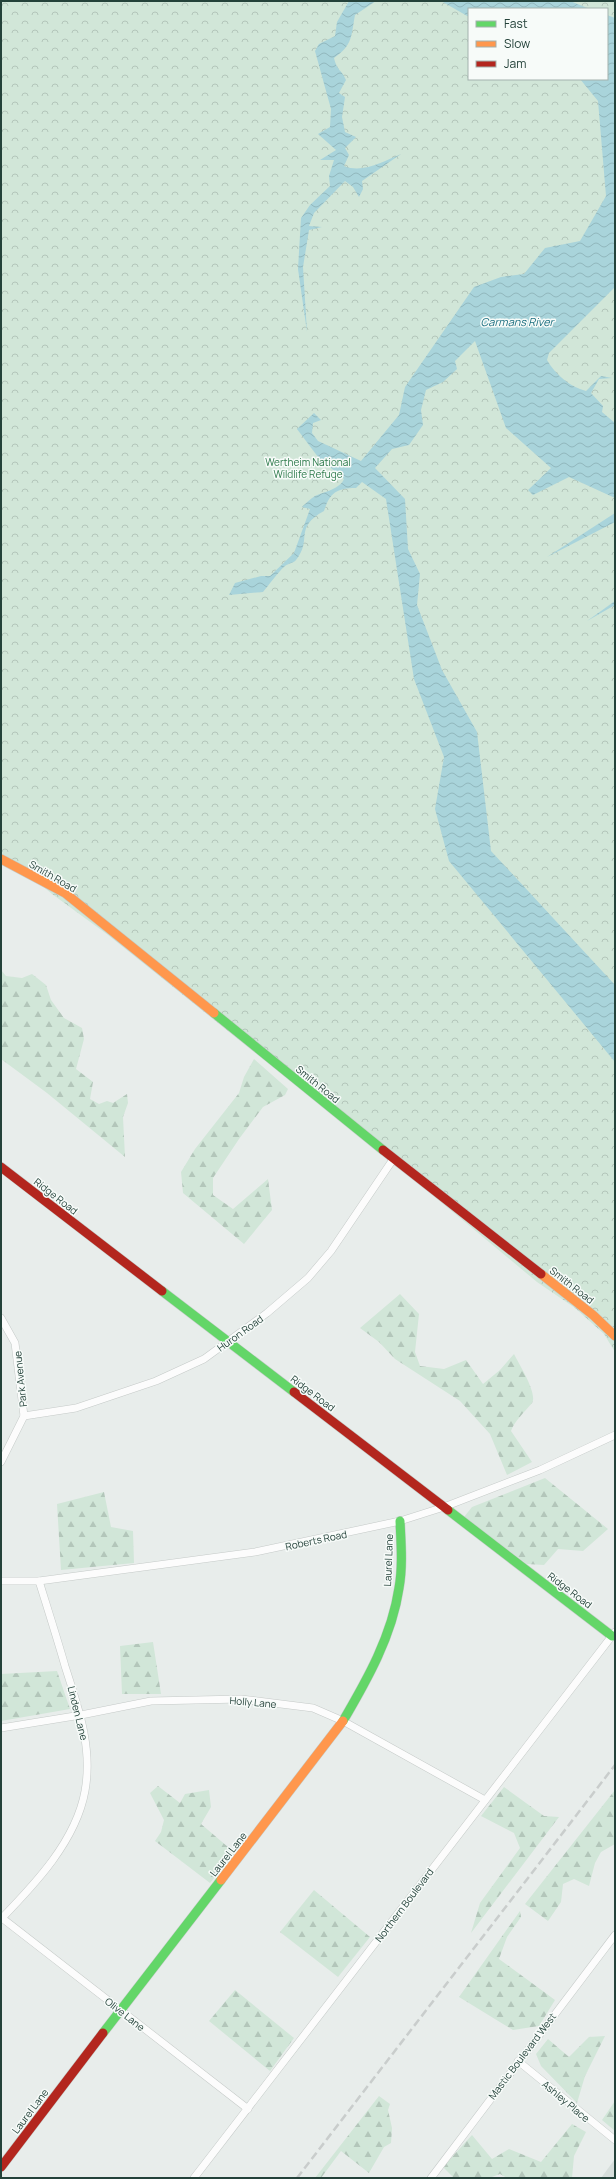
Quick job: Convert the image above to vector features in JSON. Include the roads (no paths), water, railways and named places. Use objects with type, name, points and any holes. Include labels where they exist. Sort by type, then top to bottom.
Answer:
[{"type":"street","name":"Smith Road","points":[[1,859],[65,893],[394,1158],[593,1315],[615,1336]]},
{"type":"street","name":"Huron Road","points":[[24,1416],[76,1408],[156,1382],[204,1360],[308,1278],[331,1251],[394,1158]]},
{"type":"street","name":"Ridge Road","points":[[1,1167],[444,1508],[613,1634]]},
{"type":"street","name":"Park Avenue","points":[[1,1318],[16,1343],[24,1416],[1,1462]]},
{"type":"street","name":"Roberts Road","points":[[1,1581],[39,1582],[255,1552],[400,1522],[444,1508],[540,1470],[615,1435]]},
{"type":"street","name":"Laurel Lane","points":[[1,2167],[120,2010],[344,1721],[365,1683],[387,1629],[397,1596],[399,1582],[400,1522]]},
{"type":"street","name":"Linden Lane","points":[[1,1918],[38,1878],[66,1840],[78,1813],[85,1791],[87,1766],[86,1741],[81,1715],[39,1582]]},
{"type":"street","name":"Northern Boulevard","points":[[194,2178],[613,1634]]},
{"type":"street","name":"Holly Lane","points":[[1,1728],[81,1715],[151,1701],[241,1699],[313,1708],[344,1721],[485,1800]]},
{"type":"street","name":"Olive Lane","points":[[1,1918],[248,2109]]},
{"type":"street","name":"Mastic Boulevard West","points":[[431,2178],[518,2061],[615,1935]]},
{"type":"street","name":"Ashley Place","points":[[518,2061],[615,2140]]},
{"type":"water","points":[[349,1],[376,1],[355,15],[350,40],[345,49],[334,58],[346,80],[339,93],[345,97],[342,117],[345,132],[356,137],[345,148],[349,155],[344,166],[351,168],[366,168],[401,154],[362,181],[363,189],[359,197],[353,187],[345,181],[314,213],[309,226],[322,227],[309,230],[303,267],[307,332],[298,269],[301,218],[310,205],[330,186],[329,176],[334,160],[320,160],[336,150],[318,134],[330,127],[331,109],[315,51],[319,44],[335,36],[337,22]]},
{"type":"water","points":[[441,1],[570,1],[588,8],[468,8],[468,16]]},
{"type":"water","name":"Carmans River","points":[[608,15],[615,18],[615,287],[549,353],[547,360],[554,370],[569,383],[586,391],[601,376],[612,378],[599,379],[591,393],[603,406],[602,412],[615,423],[615,498],[569,477],[533,495],[528,490],[551,468],[506,428],[475,341],[455,361],[457,369],[443,382],[426,390],[421,410],[423,425],[409,445],[392,449],[375,468],[405,499],[408,549],[420,574],[417,605],[442,670],[477,732],[491,851],[615,985],[615,1062],[449,861],[435,809],[444,757],[414,679],[386,499],[362,482],[356,488],[343,489],[335,493],[331,496],[324,511],[315,517],[306,528],[301,553],[295,561],[287,565],[276,575],[263,592],[229,595],[235,583],[261,576],[270,576],[294,553],[310,509],[302,507],[315,496],[335,488],[344,479],[318,457],[297,429],[314,413],[321,420],[313,423],[312,433],[318,441],[361,461],[399,415],[405,387],[474,287],[501,277],[524,274],[545,248],[580,241],[606,196],[598,101],[581,80],[608,80]]},
{"type":"water","points":[[615,513],[615,522],[547,557]]},
{"type":"water","points":[[615,601],[615,605],[587,621]]},
{"type":"railway","points":[[297,2178],[615,1765]]},
{"type":"park label","name":"Wertheim National Wildlife Refuge","points":[[308,468]]}]
